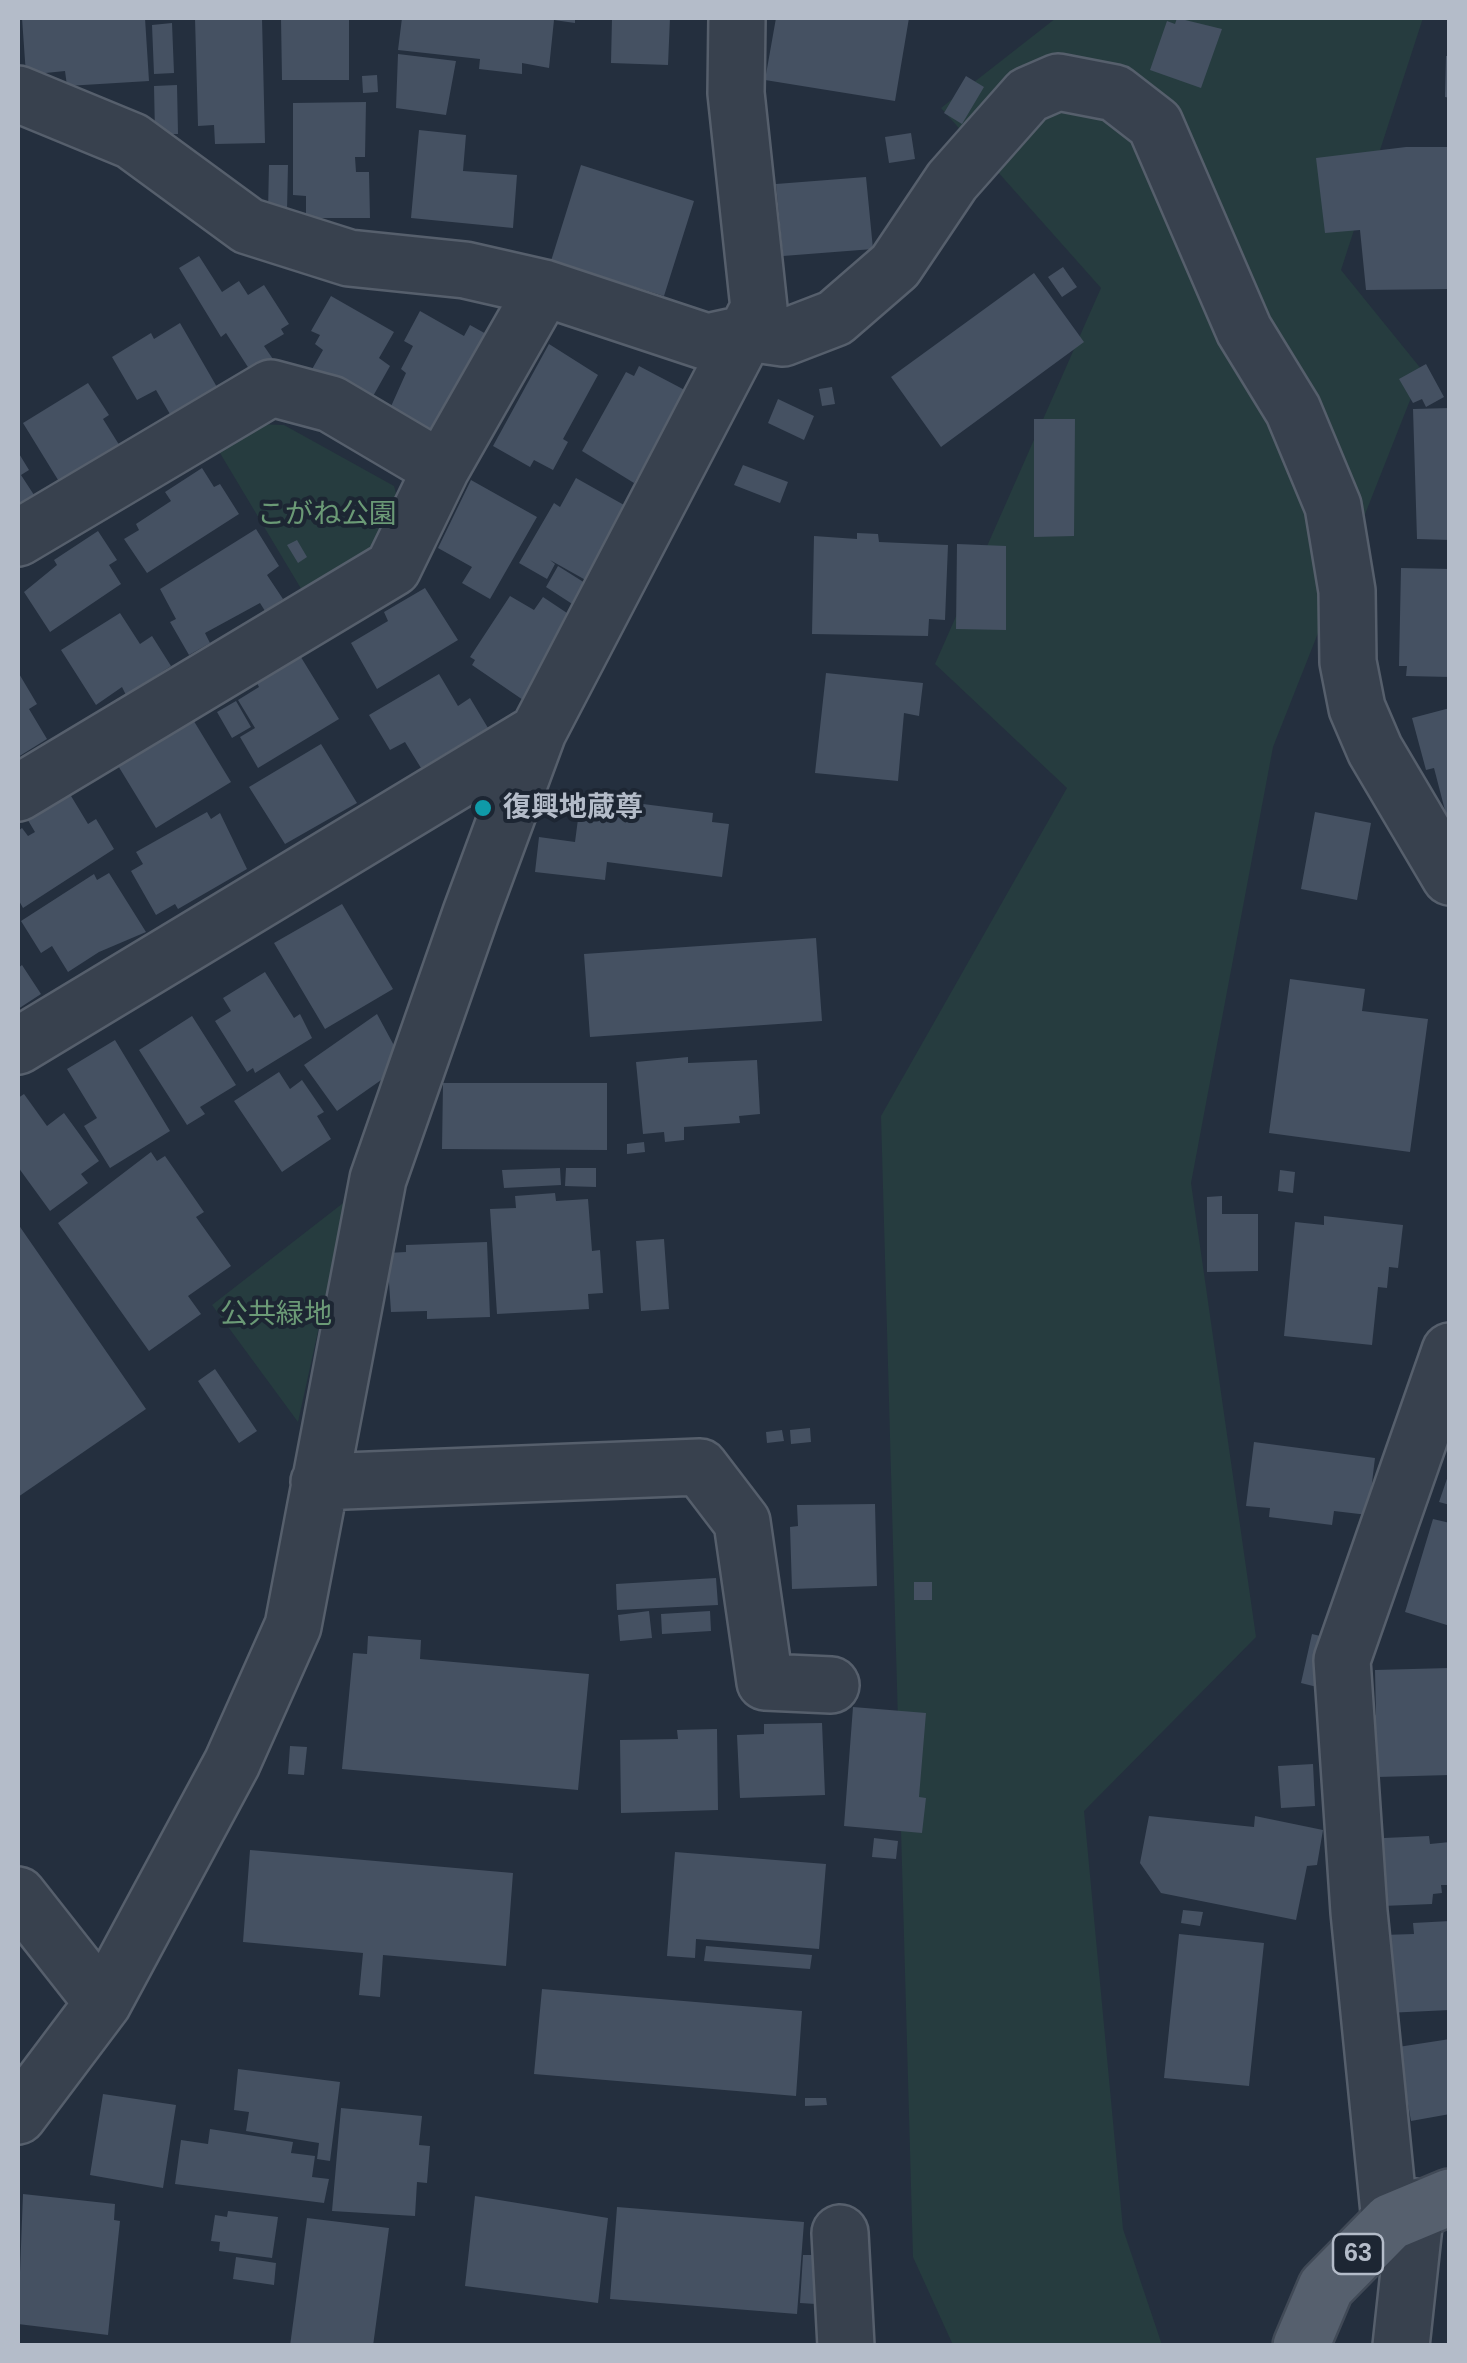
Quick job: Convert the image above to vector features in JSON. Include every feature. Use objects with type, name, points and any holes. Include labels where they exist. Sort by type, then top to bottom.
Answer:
[{"type":"main road","name":"63","points":[[1301,2346],[1326,2287],[1419,2208]]},
{"type":"street","points":[[18,2116],[104,2002],[232,1763],[293,1626],[378,1179],[538,732],[759,308],[736,92],[738,18]]},
{"type":"street","points":[[18,94],[132,141],[248,226],[349,258],[465,270],[544,288],[707,342],[748,334],[783,338],[835,318],[896,266],[952,181],[1028,94],[1058,82],[1115,94],[1155,124],[1180,173],[1244,330],[1293,410],[1333,506],[1347,592],[1348,662],[1357,708],[1375,750],[1450,877]]},
{"type":"street","points":[[18,793],[394,568],[441,470],[544,288]]},
{"type":"street","points":[[18,538],[271,388],[331,404],[441,470]]},
{"type":"street","points":[[18,1046],[538,732]]},
{"type":"street","points":[[1401,2346],[1419,2208],[1359,1912],[1342,1660],[1450,1351]]},
{"type":"street","points":[[319,1482],[700,1467],[742,1522],[765,1682],[831,1685]]},
{"type":"street","points":[[18,1895],[104,2002]]},
{"type":"street","points":[[840,2232],[846,2346]]},
{"type":"green space","points":[[1056,18],[1423,18],[1341,270],[1422,370],[1273,747],[1191,1183],[1256,1637],[1084,1811],[1123,2229],[1162,2345],[953,2345],[913,2257],[881,1116],[1067,788],[935,664],[1101,288],[941,108]]},
{"type":"green space","name":"こがね公園","points":[[255,424],[284,425],[394,486],[400,508],[376,554],[306,597],[217,448]]},
{"type":"green space","name":"公共緑地","points":[[347,1200],[298,1422],[212,1305]]},
{"type":"building","points":[[22,18],[145,18],[149,81],[67,86],[65,71],[26,75]]},
{"type":"building","points":[[195,18],[262,18],[265,143],[215,144],[214,125],[198,126]]},
{"type":"building","points":[[281,18],[349,18],[349,80],[282,80]]},
{"type":"building","points":[[402,18],[575,18],[575,23],[554,20],[549,68],[522,63],[522,74],[479,69],[480,59],[398,50]]},
{"type":"building","points":[[612,18],[670,18],[668,65],[611,63]]},
{"type":"building","points":[[776,18],[909,18],[895,101],[765,80]]},
{"type":"building","points":[[1177,18],[1222,29],[1201,88],[1150,70],[1167,21],[1175,24]]},
{"type":"building","points":[[172,23],[174,73],[154,74],[152,25]]},
{"type":"building","points":[[398,54],[456,61],[446,115],[396,108]]},
{"type":"building","points":[[1446,56],[1450,56],[1450,98],[1445,97]]},
{"type":"building","points":[[377,75],[378,92],[363,93],[362,76]]},
{"type":"building","points":[[966,76],[984,87],[962,124],[944,113]]},
{"type":"building","points":[[177,85],[178,134],[155,134],[154,86]]},
{"type":"building","points":[[366,102],[365,157],[355,157],[356,172],[369,172],[370,218],[306,218],[306,196],[293,195],[293,103]]},
{"type":"building","points":[[419,130],[466,135],[463,171],[517,175],[513,228],[411,218]]},
{"type":"building","points":[[911,133],[915,159],[889,163],[885,137]]},
{"type":"building","points":[[1406,147],[1450,147],[1450,289],[1366,290],[1360,230],[1325,233],[1316,158]]},
{"type":"building","points":[[269,165],[288,165],[287,211],[268,211]]},
{"type":"building","points":[[581,165],[694,201],[664,296],[551,261]]},
{"type":"building","points":[[866,177],[873,249],[783,256],[776,184]]},
{"type":"building","points":[[199,256],[222,292],[239,281],[248,295],[264,285],[289,324],[281,329],[284,334],[264,346],[275,362],[253,375],[226,333],[221,337],[179,268]]},
{"type":"building","points":[[1063,267],[1077,287],[1062,297],[1048,277]]},
{"type":"building","points":[[1034,273],[1084,342],[941,447],[891,377]]},
{"type":"building","points":[[331,296],[394,332],[379,358],[390,366],[363,414],[311,371],[323,350],[315,344],[320,335],[311,331]]},
{"type":"building","points":[[420,311],[464,336],[470,325],[488,335],[433,434],[384,422],[406,373],[401,369],[413,346],[404,341]]},
{"type":"building","points":[[180,323],[221,394],[174,421],[156,390],[137,400],[112,357],[151,333],[154,339]]},
{"type":"building","points":[[549,344],[598,375],[563,439],[568,442],[553,470],[534,460],[530,467],[493,446]]},
{"type":"building","points":[[1426,364],[1444,397],[1426,407],[1422,399],[1413,403],[1399,379]]},
{"type":"building","points":[[639,366],[698,397],[660,456],[652,453],[634,483],[582,451],[626,372],[634,376]]},
{"type":"building","points":[[88,383],[109,415],[103,419],[123,451],[63,488],[23,423]]},
{"type":"building","points":[[832,387],[835,404],[822,406],[819,389]]},
{"type":"building","points":[[778,399],[814,416],[804,440],[768,423]]},
{"type":"building","points":[[1450,408],[1450,540],[1417,539],[1413,409]]},
{"type":"building","points":[[1034,419],[1075,419],[1074,536],[1034,537]]},
{"type":"building","points":[[18,452],[29,470],[21,475],[36,498],[18,510]]},
{"type":"building","points":[[743,465],[788,482],[780,503],[734,485]]},
{"type":"building","points":[[202,468],[214,487],[220,484],[239,514],[147,573],[124,539],[139,530],[136,524],[171,501],[165,492]]},
{"type":"building","points":[[576,478],[640,514],[598,587],[550,560],[555,564],[547,579],[519,563],[554,503],[560,507]]},
{"type":"building","points":[[471,480],[537,517],[490,599],[462,583],[472,567],[438,548]]},
{"type":"building","points":[[256,529],[279,566],[267,575],[283,599],[265,611],[260,603],[205,633],[210,643],[189,655],[170,622],[176,619],[160,589]]},
{"type":"building","points":[[98,531],[117,560],[109,565],[121,584],[50,632],[24,592],[57,565],[54,560]]},
{"type":"building","points":[[857,533],[878,534],[879,542],[948,545],[945,620],[929,619],[928,636],[812,634],[814,536],[857,539]]},
{"type":"building","points":[[297,540],[307,557],[298,563],[287,545]]},
{"type":"building","points":[[957,544],[1006,546],[1006,630],[956,629]]},
{"type":"building","points":[[558,566],[593,588],[580,609],[546,587]]},
{"type":"building","points":[[1401,568],[1450,569],[1450,677],[1406,676],[1407,666],[1399,666]]},
{"type":"building","points":[[425,588],[458,640],[377,689],[351,643],[388,621],[384,612]]},
{"type":"building","points":[[510,596],[534,610],[543,597],[579,621],[526,702],[472,665],[475,660],[470,657]]},
{"type":"building","points":[[120,613],[140,644],[152,636],[171,666],[126,695],[122,687],[96,705],[61,650]]},
{"type":"building","points":[[299,654],[339,719],[258,768],[240,737],[255,728],[238,700],[259,687],[256,681]]},
{"type":"building","points":[[18,672],[37,704],[29,709],[47,739],[18,757]]},
{"type":"building","points":[[826,673],[923,683],[919,716],[904,713],[898,781],[815,773]]},
{"type":"building","points":[[439,674],[458,706],[470,698],[488,728],[421,768],[405,742],[390,750],[369,715]]},
{"type":"building","points":[[236,701],[251,727],[232,738],[217,712]]},
{"type":"building","points":[[1450,708],[1448,822],[1434,768],[1426,770],[1412,718]]},
{"type":"building","points":[[192,718],[231,782],[156,828],[117,764]]},
{"type":"building","points":[[321,744],[357,803],[285,844],[249,787]]},
{"type":"building","points":[[68,791],[88,824],[96,819],[114,849],[23,908],[18,899],[18,831],[22,828],[28,836],[35,832],[26,817]]},
{"type":"building","points":[[581,796],[713,813],[712,822],[729,824],[722,877],[607,862],[605,880],[535,872],[539,837],[575,842]]},
{"type":"building","points":[[207,812],[211,819],[220,813],[247,869],[178,909],[175,904],[156,915],[131,871],[143,864],[136,852]]},
{"type":"building","points":[[1315,812],[1371,823],[1357,900],[1301,889]]},
{"type":"building","points":[[109,873],[146,932],[99,952],[68,972],[52,946],[41,953],[21,921],[94,874],[97,880]]},
{"type":"building","points":[[342,904],[393,989],[325,1029],[274,943]]},
{"type":"building","points":[[816,938],[822,1021],[590,1037],[584,954]]},
{"type":"building","points":[[22,965],[41,994],[18,1009],[18,968]]},
{"type":"building","points":[[265,972],[294,1018],[300,1014],[312,1038],[255,1073],[253,1068],[247,1072],[215,1021],[231,1011],[223,998]]},
{"type":"building","points":[[1290,979],[1365,989],[1362,1011],[1428,1019],[1410,1152],[1269,1133]]},
{"type":"building","points":[[377,1014],[404,1064],[337,1111],[304,1065]]},
{"type":"building","points":[[192,1016],[236,1085],[200,1107],[205,1114],[187,1125],[139,1050]]},
{"type":"building","points":[[115,1040],[170,1131],[110,1168],[84,1126],[97,1118],[67,1069]]},
{"type":"building","points":[[688,1057],[688,1063],[757,1060],[760,1114],[739,1116],[740,1123],[684,1127],[684,1140],[665,1142],[664,1132],[643,1134],[636,1062]]},
{"type":"building","points":[[279,1072],[290,1089],[302,1080],[324,1112],[317,1116],[331,1139],[282,1172],[234,1101]]},
{"type":"building","points":[[443,1083],[607,1083],[607,1150],[442,1149]]},
{"type":"building","points":[[24,1094],[47,1126],[64,1113],[99,1161],[81,1174],[88,1183],[50,1211],[18,1167],[18,1098]]},
{"type":"building","points":[[644,1142],[645,1152],[627,1154],[627,1144]]},
{"type":"building","points":[[151,1152],[157,1161],[165,1156],[204,1212],[196,1217],[231,1266],[188,1296],[201,1314],[149,1351],[58,1223]]},
{"type":"building","points":[[560,1168],[561,1185],[504,1188],[502,1170]]},
{"type":"building","points":[[566,1168],[596,1168],[596,1187],[565,1186]]},
{"type":"building","points":[[1280,1170],[1295,1172],[1293,1193],[1278,1191]]},
{"type":"building","points":[[555,1193],[556,1201],[588,1199],[592,1251],[600,1250],[603,1293],[588,1294],[589,1309],[497,1314],[490,1209],[516,1208],[515,1196]]},
{"type":"building","points":[[1222,1196],[1222,1214],[1258,1214],[1258,1271],[1207,1272],[1207,1197]]},
{"type":"building","points":[[1324,1216],[1403,1225],[1398,1268],[1389,1267],[1387,1288],[1378,1287],[1372,1345],[1284,1336],[1295,1222],[1324,1225]]},
{"type":"building","points":[[18,1224],[146,1409],[18,1497]]},
{"type":"building","points":[[664,1239],[669,1309],[641,1311],[636,1241]]},
{"type":"building","points":[[487,1242],[490,1317],[427,1319],[427,1311],[391,1312],[387,1253],[406,1252],[406,1245]]},
{"type":"building","points":[[215,1369],[257,1431],[239,1443],[198,1381]]},
{"type":"building","points":[[810,1428],[811,1442],[791,1444],[790,1430]]},
{"type":"building","points":[[782,1430],[784,1441],[767,1443],[766,1432]]},
{"type":"building","points":[[1254,1442],[1375,1458],[1368,1515],[1334,1511],[1332,1525],[1269,1517],[1270,1508],[1246,1506]]},
{"type":"building","points":[[1450,1470],[1450,1505],[1439,1502]]},
{"type":"building","points":[[875,1504],[877,1586],[792,1589],[790,1527],[798,1526],[797,1505]]},
{"type":"building","points":[[1433,1519],[1450,1523],[1450,1626],[1405,1612]]},
{"type":"building","points":[[716,1578],[718,1605],[617,1610],[616,1584]]},
{"type":"building","points":[[914,1582],[932,1582],[932,1600],[914,1600]]},
{"type":"building","points":[[649,1611],[652,1638],[620,1641],[618,1615]]},
{"type":"building","points":[[710,1611],[711,1631],[662,1634],[661,1614]]},
{"type":"building","points":[[1312,1634],[1333,1639],[1321,1688],[1301,1683]]},
{"type":"building","points":[[368,1636],[421,1640],[420,1659],[589,1674],[578,1790],[342,1769],[353,1653],[367,1654]]},
{"type":"building","points":[[1449,1668],[1450,1775],[1377,1777],[1376,1749],[1368,1749],[1367,1716],[1376,1715],[1375,1670]]},
{"type":"building","points":[[853,1707],[926,1713],[919,1797],[926,1798],[922,1833],[844,1826]]},
{"type":"building","points":[[822,1723],[825,1795],[740,1798],[737,1735],[764,1734],[764,1724]]},
{"type":"building","points":[[717,1729],[718,1810],[621,1813],[620,1740],[678,1739],[677,1730]]},
{"type":"building","points":[[290,1746],[307,1747],[304,1775],[288,1774]]},
{"type":"building","points":[[1313,1764],[1315,1806],[1281,1808],[1278,1766]]},
{"type":"building","points":[[1149,1816],[1254,1827],[1255,1816],[1323,1830],[1317,1865],[1307,1866],[1296,1920],[1161,1893],[1140,1863]]},
{"type":"building","points":[[1429,1836],[1430,1844],[1450,1842],[1450,1885],[1441,1885],[1442,1893],[1433,1894],[1432,1904],[1382,1906],[1384,1838]]},
{"type":"building","points":[[874,1838],[898,1841],[896,1859],[872,1857]]},
{"type":"building","points":[[250,1850],[513,1873],[506,1966],[383,1955],[380,1997],[359,1995],[363,1953],[243,1942]]},
{"type":"building","points":[[675,1852],[826,1864],[819,1949],[696,1939],[695,1958],[667,1956]]},
{"type":"building","points":[[1183,1910],[1203,1912],[1200,1926],[1181,1923]]},
{"type":"building","points":[[1450,1921],[1450,2010],[1386,2013],[1383,1935],[1414,1934],[1413,1923]]},
{"type":"building","points":[[1179,1934],[1264,1943],[1249,2086],[1164,2078]]},
{"type":"building","points":[[706,1946],[812,1955],[810,1969],[704,1961]]},
{"type":"building","points":[[542,1989],[802,2011],[796,2096],[534,2074]]},
{"type":"building","points":[[1450,2039],[1450,2114],[1411,2121],[1398,2047]]},
{"type":"building","points":[[238,2069],[340,2082],[330,2161],[317,2159],[319,2143],[246,2131],[249,2112],[234,2110]]},
{"type":"building","points":[[103,2094],[176,2105],[163,2188],[90,2175]]},
{"type":"building","points":[[805,2098],[826,2098],[827,2105],[805,2106]]},
{"type":"building","points":[[341,2108],[422,2116],[419,2145],[430,2146],[427,2183],[417,2182],[415,2216],[332,2211]]},
{"type":"building","points":[[210,2129],[293,2142],[291,2153],[315,2156],[312,2177],[329,2179],[324,2203],[175,2184],[181,2140],[208,2144]]},
{"type":"building","points":[[23,2194],[115,2204],[114,2220],[120,2221],[108,2335],[18,2324]]},
{"type":"building","points":[[475,2196],[608,2218],[598,2303],[465,2286]]},
{"type":"building","points":[[617,2207],[804,2222],[797,2314],[610,2299]]},
{"type":"building","points":[[228,2211],[278,2217],[272,2258],[219,2251],[220,2242],[211,2241],[215,2215],[227,2217]]},
{"type":"building","points":[[307,2218],[389,2228],[373,2346],[290,2346]]},
{"type":"building","points":[[803,2255],[818,2255],[816,2304],[800,2303]]},
{"type":"building","points":[[236,2257],[276,2263],[274,2285],[233,2279]]},
{"type":"place","name":"復興地蔵尊","points":[[483,808]]}]
